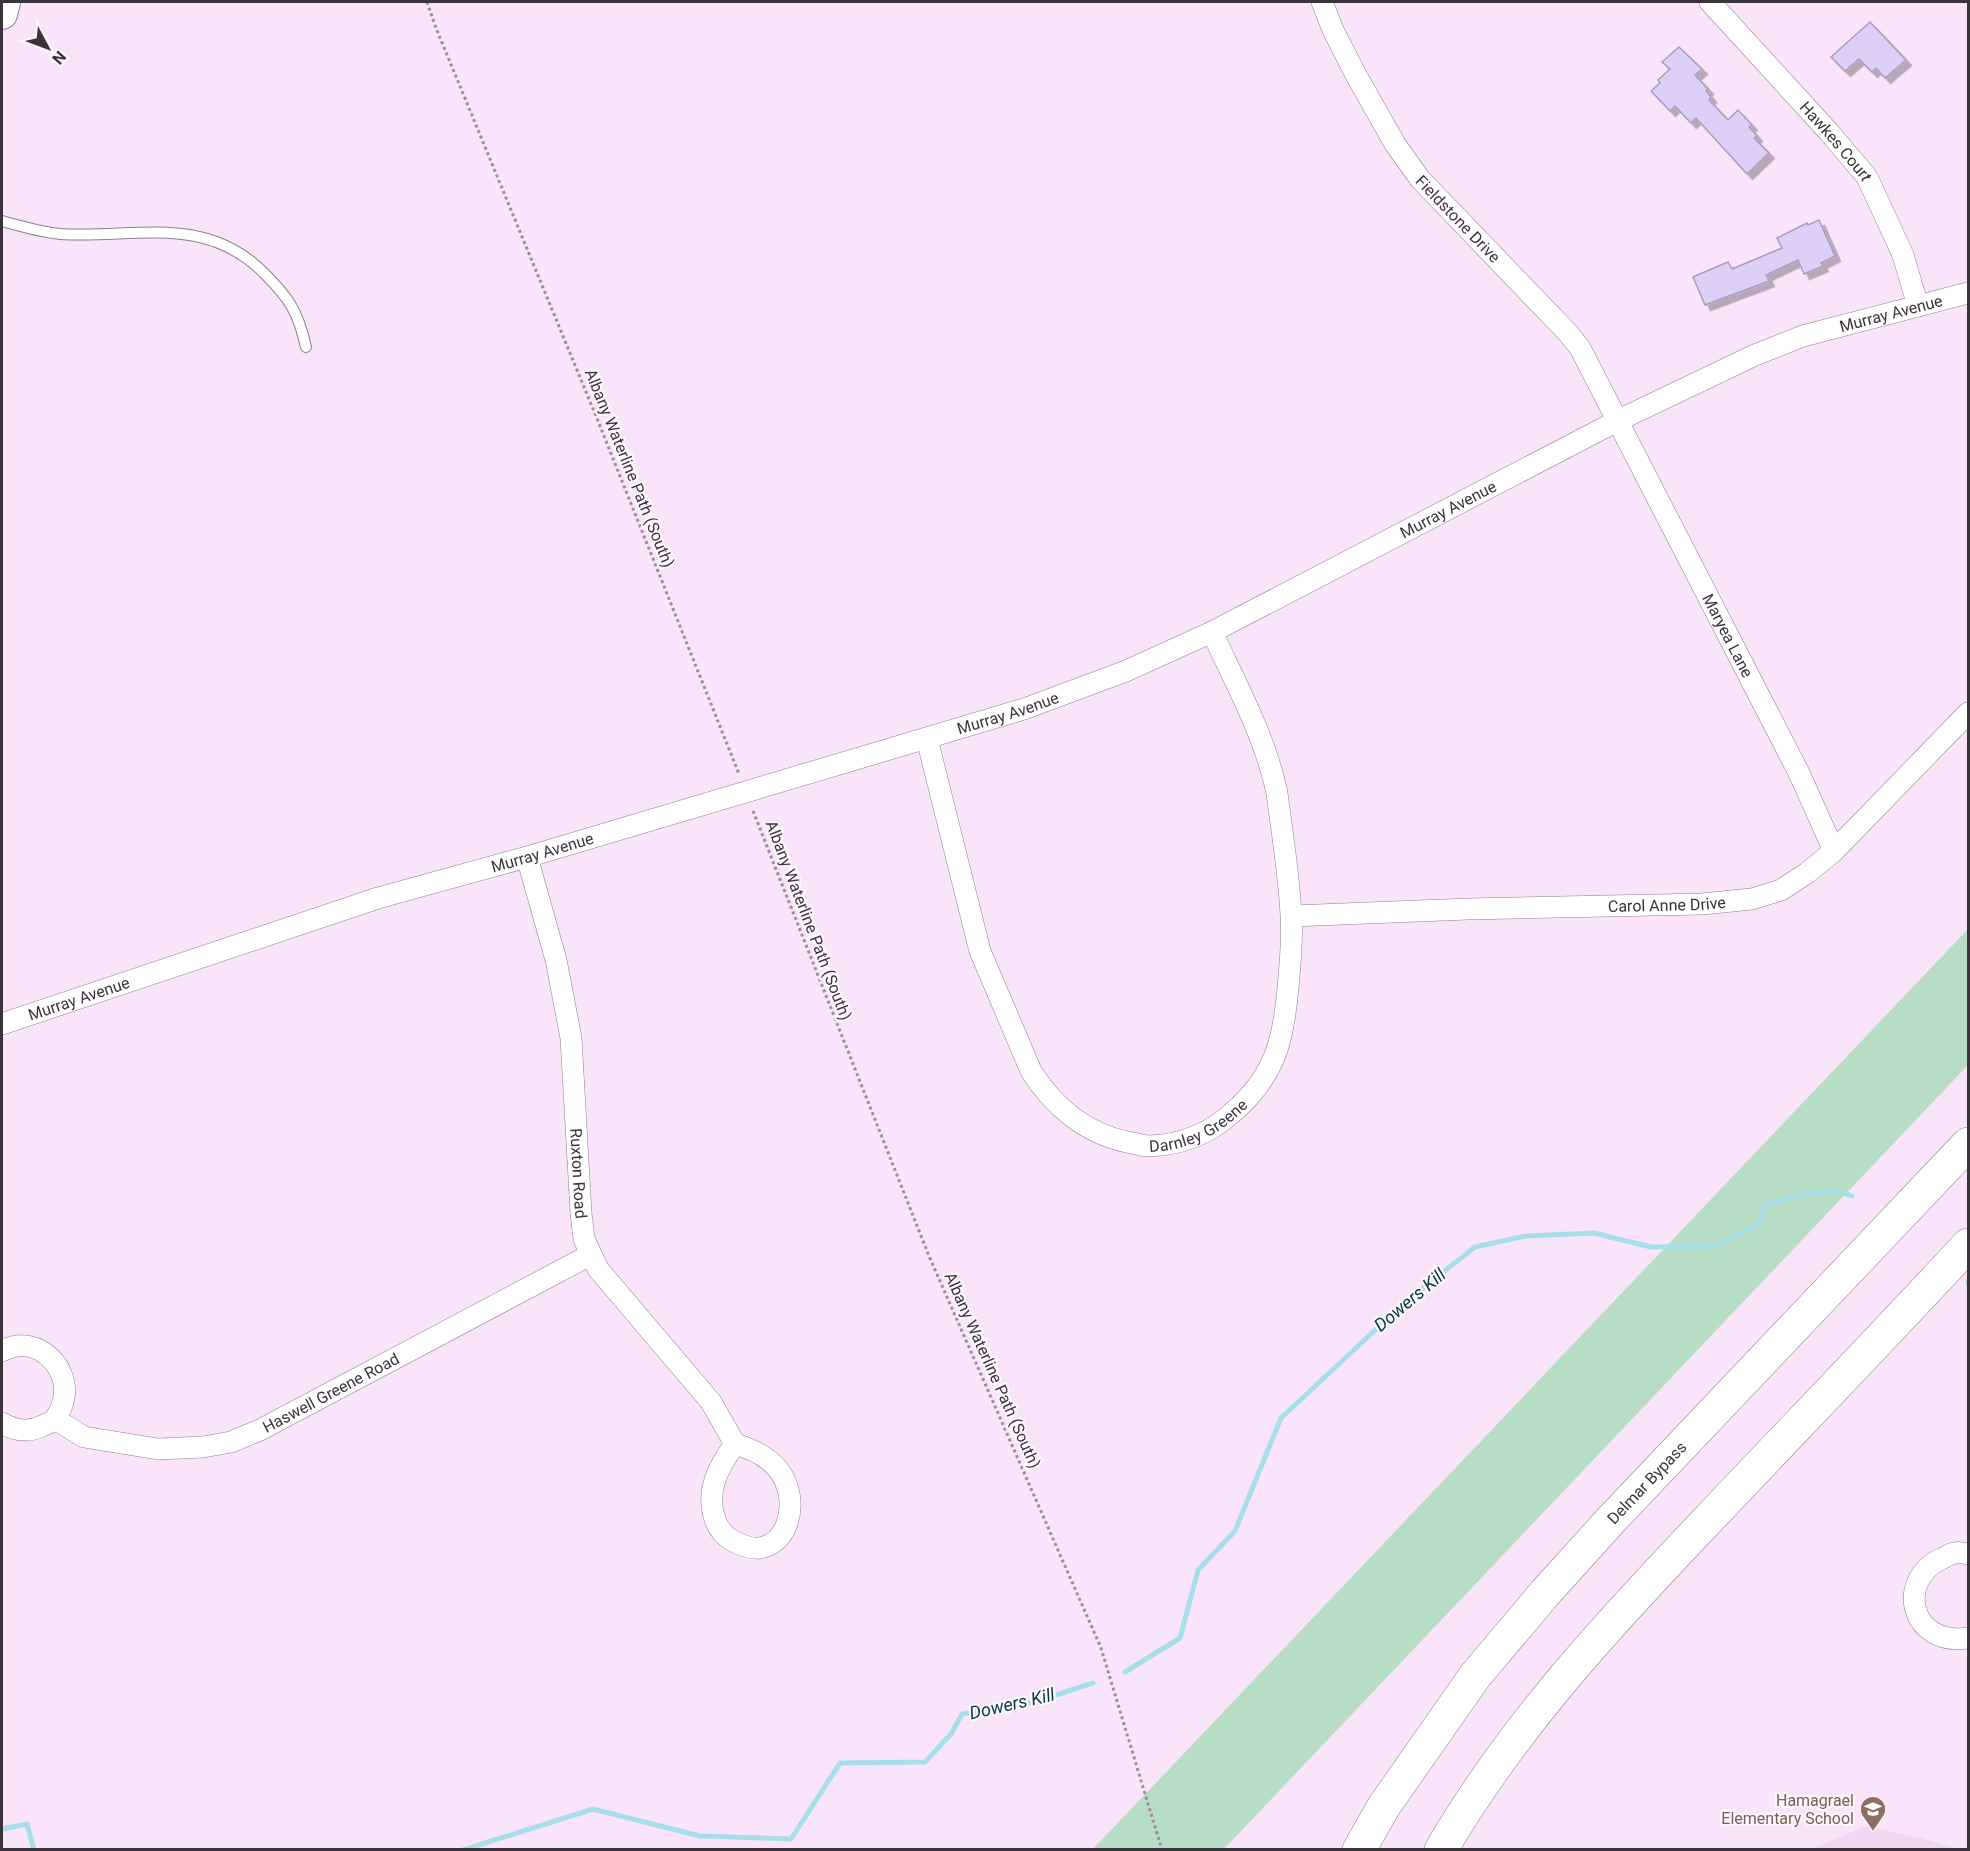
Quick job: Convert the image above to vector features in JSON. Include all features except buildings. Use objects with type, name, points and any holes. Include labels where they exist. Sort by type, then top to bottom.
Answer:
[{"type":"main road","points":[[2,14],[5,2]]},
{"type":"main road","name":"Delmar Bypass","points":[[1359,1850],[1384,1806],[1475,1676],[1545,1593],[1611,1520],[1968,1144]]},
{"type":"main road","points":[[1441,1850],[1468,1803],[1496,1762],[1563,1677],[1615,1618],[1968,1245]]},
{"type":"street","name":"Fieldstone Drive","points":[[1322,2],[1333,30],[1356,75],[1395,144],[1427,187],[1568,333],[1580,348],[1619,420]]},
{"type":"street","name":"Hawkes Court","points":[[1710,2],[1867,177],[1903,255],[1918,306]]},
{"type":"street","name":"Murray Avenue","points":[[2,1024],[378,898],[527,857],[1024,709],[1126,672],[1212,632],[1619,420],[1755,355],[1803,336],[1968,293]]},
{"type":"street","name":"Maryea Lane","points":[[1619,420],[1799,773],[1834,851]]},
{"type":"street","name":"Darnley Greene","points":[[927,738],[980,951],[1031,1071],[1041,1087],[1068,1115],[1090,1130],[1146,1146],[1184,1141],[1209,1131],[1244,1103],[1257,1088],[1275,1054],[1286,1009],[1291,950],[1292,916],[1273,775],[1244,700],[1212,632]]},
{"type":"street","name":"Carol Anne Drive","points":[[1292,916],[1468,909],[1702,904],[1752,900],[1781,890],[1834,851],[1968,713]]},
{"type":"street","name":"Ruxton Road","points":[[527,857],[556,960],[571,1038],[580,1213],[584,1239],[598,1269],[711,1402],[735,1444]]},
{"type":"street","name":"Haswell Greene Road","points":[[56,1419],[84,1437],[158,1449],[203,1448],[231,1442],[260,1430],[590,1255]]},
{"type":"street","points":[[2,1351],[11,1346],[27,1346],[43,1351],[54,1360],[63,1374],[65,1390],[56,1419],[36,1429],[12,1429],[2,1423]]},
{"type":"street","points":[[735,1444],[753,1449],[767,1457],[787,1485],[791,1502],[790,1516],[783,1532],[771,1543],[759,1548],[743,1546],[730,1539],[720,1529],[713,1515],[714,1481],[723,1461],[735,1444]]},
{"type":"street","points":[[1968,1554],[1954,1553],[1933,1563],[1923,1575],[1914,1594],[1915,1610],[1925,1627],[1940,1637],[1955,1640],[1968,1638]]},
{"type":"lane","points":[[2,221],[57,233],[87,235],[178,233],[204,237],[230,248],[258,267],[282,290],[300,318],[306,347]]},
{"type":"path","name":"Albany Waterline Path (South)","points":[[427,2],[598,421],[929,1256],[1101,1648],[1162,1850]]},
{"type":"shaded area","name":"Hamagrael Elementary School","points":[[1866,1826],[1924,1839],[1958,1849],[1811,1849]]},
{"type":"green space","points":[[1968,929],[1968,1065],[1224,1849],[1093,1849]]},
{"type":"waterway","name":"Dowers Kill","points":[[1125,1672],[1180,1638],[1198,1570],[1235,1531],[1281,1418],[1404,1303],[1475,1247],[1526,1236],[1594,1233],[1651,1247],[1717,1246],[1759,1223],[1765,1205],[1820,1192],[1852,1196]]},
{"type":"waterway","name":"Dowers Kill","points":[[463,1850],[593,1809],[700,1836],[791,1839],[840,1763],[925,1762],[951,1734],[962,1714],[1034,1702],[1093,1683]]},
{"type":"waterway","name":"Dowers Kill","points":[[2,1829],[27,1824],[34,1850]]},
{"type":"place","name":"Hamagrael Elementary School","points":[[1873,1832]]}]
